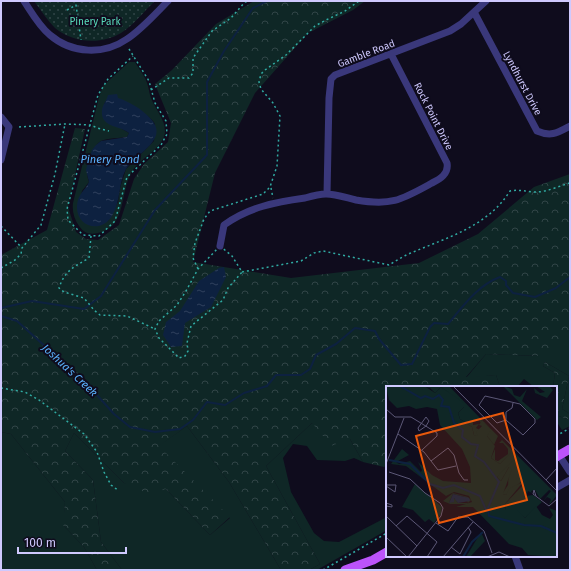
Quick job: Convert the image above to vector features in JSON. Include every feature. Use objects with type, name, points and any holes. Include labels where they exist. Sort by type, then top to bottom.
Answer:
[{"type":"main road","points":[[558,456],[570,449]]},
{"type":"main road","points":[[345,570],[373,560],[386,553]]},
{"type":"main road","points":[[363,570],[373,560]]},
{"type":"street","points":[[24,1],[41,25],[58,41],[71,47],[91,50],[112,47],[126,40],[168,1]]},
{"type":"street","name":"Gamble Road","points":[[327,194],[329,98],[331,79],[335,75],[450,31],[461,24],[486,1]]},
{"type":"street","name":"Lyndhurst Drive","points":[[474,12],[537,131],[545,135],[556,134],[570,126]]},
{"type":"street","name":"Rock Point Drive","points":[[220,246],[224,225],[238,215],[274,202],[327,194],[374,202],[392,202],[408,196],[438,180],[445,174],[448,168],[447,163],[391,54]]},
{"type":"street","points":[[1,118],[9,127],[1,160]]},
{"type":"street","points":[[558,456],[570,472]]},
{"type":"street","points":[[557,487],[570,480]]},
{"type":"street","points":[[515,557],[520,570]]},
{"type":"path","points":[[151,90],[169,78],[189,78],[193,73],[193,58],[212,32],[231,18],[245,2],[252,1]]},
{"type":"path","points":[[198,269],[192,258],[195,243],[204,219],[210,211],[263,194],[270,187],[277,166],[280,116],[273,103],[261,89],[261,74],[286,55],[315,26],[346,11],[359,1]]},
{"type":"path","points":[[66,10],[76,4],[81,40]]},
{"type":"path","points":[[129,49],[149,81],[156,103],[166,121],[167,134],[161,145],[127,177],[115,221],[99,236],[83,235],[68,220],[67,209],[98,95],[108,79],[133,56]]},
{"type":"path","points":[[1,268],[15,260],[21,254],[22,248],[41,225],[55,174],[65,124]]},
{"type":"path","points":[[19,127],[91,124],[97,128],[109,131]]},
{"type":"path","points":[[91,235],[89,258],[72,268],[63,278],[59,288],[64,292],[84,298],[100,315],[127,316],[155,329],[159,338],[179,358],[185,356],[188,351],[187,343],[191,326],[223,300],[228,288],[242,272],[300,261],[314,253],[323,251],[389,265],[409,254],[464,232],[478,223],[504,201],[510,191],[516,190],[538,192],[570,183]]},
{"type":"path","points":[[270,187],[272,198]]},
{"type":"path","points":[[1,226],[22,248]]},
{"type":"path","points":[[155,329],[159,321],[177,305],[198,269],[220,246],[232,256],[242,272]]},
{"type":"path","points":[[1,388],[25,392],[84,434],[97,452],[104,472],[111,485],[119,491]]},
{"type":"path","points":[[557,435],[570,428]]},
{"type":"path","points":[[323,570],[386,534]]},
{"type":"green space","name":"Pinery Park","points":[[34,1],[155,1],[135,22],[121,33],[105,39],[87,41],[70,37],[55,28]]},
{"type":"green space","points":[[254,1],[365,1],[353,10],[308,33],[255,93],[215,173],[193,262],[291,278],[419,263],[478,234],[534,187],[570,174],[570,329],[567,332],[567,343],[537,356],[486,354],[466,377],[496,375],[500,386],[386,386],[386,466],[384,467],[363,462],[350,439],[331,446],[312,423],[266,466],[320,564],[309,570],[281,570],[229,482],[187,426],[159,446],[230,517],[210,535],[166,489],[149,494],[124,483],[74,433],[65,451],[93,480],[101,542],[122,570],[97,570],[84,547],[63,525],[65,502],[11,434],[1,432],[1,255],[47,230],[75,128],[85,129],[68,207],[76,232],[86,239],[98,240],[119,225],[134,179],[144,164],[168,142],[171,123],[155,84],[172,70],[216,24]]},
{"type":"green space","points":[[129,62],[135,62],[146,80],[151,98],[162,118],[165,131],[164,137],[157,147],[133,170],[126,187],[119,216],[114,223],[108,229],[98,233],[89,234],[79,226],[73,212],[73,203],[103,86]],"holes":[[[108,98],[127,102],[143,112],[153,121],[155,124],[154,141],[126,169],[120,188],[118,202],[108,221],[85,223],[78,213],[82,191],[89,182],[87,172],[91,154],[97,144],[101,141],[127,137],[129,133],[122,129],[104,104]]]},
{"type":"green space","points":[[570,329],[570,414],[562,409],[569,376],[545,362],[543,366],[555,373],[553,386],[533,386],[524,379],[518,386],[500,386],[496,375],[466,378],[486,354],[537,356]]},
{"type":"green space","points":[[545,362],[569,376],[562,409],[570,414],[570,420],[557,415],[557,386],[553,386],[555,373],[543,366]]},
{"type":"green space","points":[[557,415],[570,420],[570,426],[562,430],[557,422]]},
{"type":"green space","points":[[312,423],[350,439],[363,462],[354,458],[345,461],[317,460],[307,446],[293,444],[283,458],[291,492],[314,533],[324,541],[339,542],[386,516],[386,531],[317,570],[309,570],[320,564],[266,466]]},
{"type":"green space","points":[[187,426],[229,482],[281,570],[122,570],[101,542],[93,480],[65,451],[74,433],[124,483],[166,489],[210,535],[230,518],[158,446]]},
{"type":"green space","points":[[1,432],[11,434],[65,502],[64,526],[84,547],[97,570],[1,570]]},
{"type":"water","name":"Pinery Pond","points":[[117,94],[118,98],[127,101],[149,117],[155,125],[157,132],[150,145],[126,169],[123,175],[117,204],[112,216],[102,225],[90,226],[80,219],[77,206],[80,195],[89,182],[86,170],[92,150],[101,141],[127,137],[129,133],[107,123],[102,116],[102,110],[108,95]]},
{"type":"water","points":[[224,267],[226,277],[211,307],[185,323],[182,346],[171,347],[163,335],[166,322],[180,311],[199,281],[219,268]]},
{"type":"waterway","points":[[1,308],[32,301],[84,309],[101,296],[155,210],[207,155],[207,82],[224,51],[253,8],[267,1]]},
{"type":"waterway","name":"Joshua's Creek","points":[[1,316],[17,321],[88,385],[114,414],[130,427],[155,432],[180,429],[193,420],[207,402],[225,405],[244,393],[267,386],[276,375],[301,375],[310,369],[316,355],[336,344],[355,328],[375,331],[379,339],[401,365],[412,364],[430,327],[434,323],[448,324],[471,297],[492,281],[500,277],[506,281],[506,285],[513,293],[535,297],[556,288],[570,277]]}]
